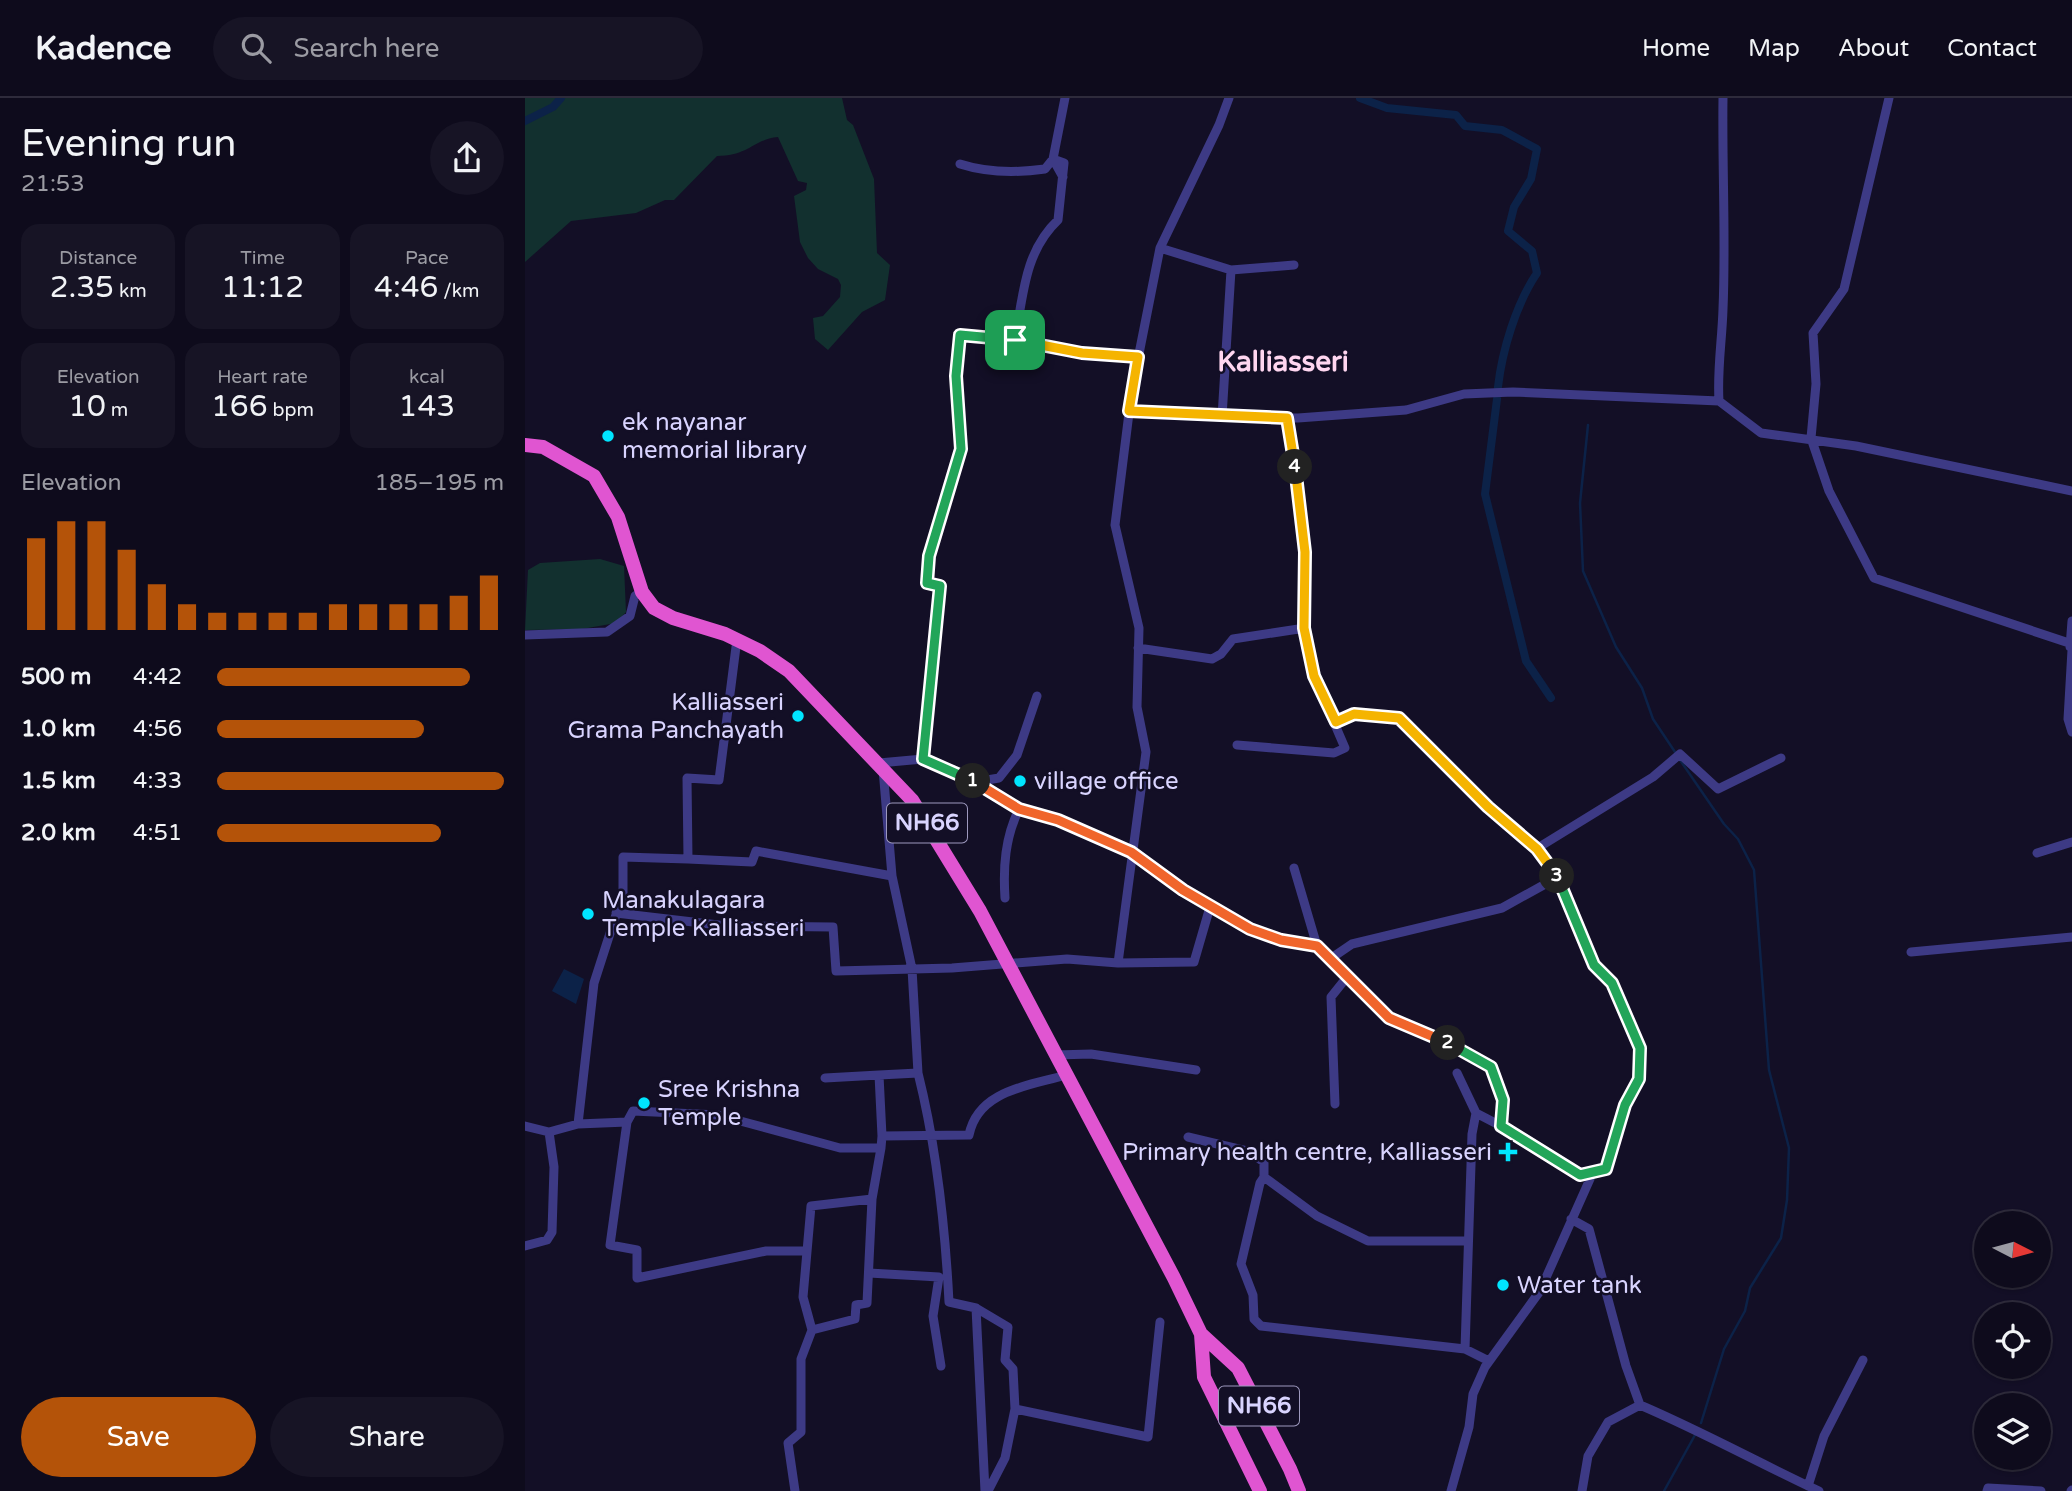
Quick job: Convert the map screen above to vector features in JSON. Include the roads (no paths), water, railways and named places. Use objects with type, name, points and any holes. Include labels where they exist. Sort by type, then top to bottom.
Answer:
[{"type":"highway","name":"NH66","points":[[525,444],[543,447],[594,476],[618,517],[642,592],[654,608],[673,618],[737,639],[789,671],[912,800],[1007,963],[1141,1212],[1201,1334],[1238,1368],[1299,1491]]},
{"type":"highway","name":"NH66","points":[[1201,1334],[1204,1377],[1260,1491]]},
{"type":"street","points":[[960,164],[978,169],[1019,172],[1045,169],[1052,159],[1065,98]]},
{"type":"street","points":[[1118,962],[1146,752],[1137,707],[1139,628],[1115,525],[1129,411],[1160,248],[1219,125],[1229,98]]},
{"type":"street","points":[[1719,401],[1717,363],[1723,310],[1725,197],[1723,98]]},
{"type":"street","points":[[1889,98],[1844,289],[1813,333],[1816,384],[1811,438],[1829,491],[1874,578],[2069,643],[2070,647]]},
{"type":"street","points":[[1015,340],[1030,260],[1044,233],[1058,220],[1064,163],[1052,159]]},
{"type":"street","points":[[1160,248],[1231,270],[1294,265]]},
{"type":"street","points":[[1222,417],[1231,270]]},
{"type":"street","points":[[923,759],[940,586],[927,583],[929,556],[961,449],[956,376],[960,335],[1015,340],[1082,353],[1138,357]]},
{"type":"street","points":[[1129,411],[1287,418],[1406,410],[1465,394],[1513,392],[1719,401],[1761,433],[1811,438],[1985,471],[2072,491]]},
{"type":"street","points":[[1237,745],[1334,753],[1345,748],[1314,676],[1304,628],[1305,552],[1287,418]]},
{"type":"street","points":[[525,635],[607,632],[630,616],[635,596],[642,592]]},
{"type":"street","points":[[2072,621],[2068,719],[2072,732]]},
{"type":"street","points":[[1138,648],[1213,659],[1221,654],[1233,639],[1304,628]]},
{"type":"street","points":[[688,859],[687,778],[719,780],[737,639]]},
{"type":"street","points":[[975,782],[999,778],[1017,755],[1037,696]]},
{"type":"street","points":[[1336,722],[1354,714],[1399,718],[1488,807],[1537,849],[1558,877],[1594,965],[1612,983],[1640,1048],[1639,1079],[1625,1105],[1606,1169],[1580,1175]]},
{"type":"street","points":[[1537,849],[1653,777],[1677,757],[1718,789],[1781,758]]},
{"type":"street","points":[[986,1491],[1005,1458],[1015,1409],[1013,1369],[1005,1360],[1007,1327],[976,1308],[949,1303],[944,1211],[934,1135],[918,1073],[912,970],[892,876],[881,766],[923,759],[975,782],[1019,809],[1058,820],[1131,852],[1210,907],[1250,929],[1281,940],[1317,946]]},
{"type":"street","points":[[1005,898],[1005,856],[1010,828],[1019,809]]},
{"type":"street","points":[[2037,853],[2072,842]]},
{"type":"street","points":[[578,1124],[594,983],[623,893],[623,857],[752,862],[756,851],[892,876]]},
{"type":"street","points":[[1294,868],[1317,946],[1389,1018],[1432,1034],[1491,1067],[1503,1100],[1501,1126]]},
{"type":"street","points":[[1330,959],[1352,944],[1502,908],[1558,877]]},
{"type":"street","points":[[616,913],[727,926],[833,927],[835,971],[912,970],[1067,958],[1118,962],[1194,962],[1210,907]]},
{"type":"street","points":[[1911,952],[2072,937]]},
{"type":"street","points":[[1335,1104],[1331,996],[1347,977]]},
{"type":"street","points":[[1056,1055],[1091,1054],[1196,1070]]},
{"type":"street","points":[[825,1078],[918,1073]]},
{"type":"street","points":[[1457,1073],[1476,1113],[1472,1134],[1472,1198],[1467,1241],[1468,1304],[1465,1349]]},
{"type":"street","points":[[812,1330],[855,1318],[856,1305],[867,1303],[872,1199],[882,1136],[879,1075]]},
{"type":"street","points":[[882,1136],[969,1135],[973,1116],[1000,1094],[1066,1075]]},
{"type":"street","points":[[807,1251],[766,1251],[637,1279],[637,1250],[610,1245],[627,1122],[633,1111],[718,1115],[840,1148],[881,1148]]},
{"type":"street","points":[[1451,1491],[1469,1427],[1473,1394],[1489,1361],[1540,1291],[1590,1179],[1476,1113]]},
{"type":"street","points":[[525,1126],[549,1132],[578,1124],[627,1122]]},
{"type":"street","points":[[525,1246],[547,1240],[552,1231],[554,1167],[549,1132]]},
{"type":"street","points":[[1188,1138],[1247,1151],[1264,1162],[1264,1177],[1260,1182],[1241,1264],[1253,1295],[1254,1319],[1261,1326],[1465,1349],[1489,1361]]},
{"type":"street","points":[[1264,1177],[1317,1216],[1368,1241],[1467,1241]]},
{"type":"street","points":[[795,1491],[788,1443],[801,1432],[801,1359],[812,1330],[803,1297],[811,1206],[872,1199]]},
{"type":"street","points":[[1571,1219],[1589,1229],[1626,1366],[1640,1405],[1707,1433],[1742,1456],[1819,1491]]},
{"type":"street","points":[[869,1273],[939,1277],[933,1316],[941,1366]]},
{"type":"street","points":[[976,1308],[986,1491]]},
{"type":"street","points":[[1015,1409],[1148,1437],[1160,1322]]},
{"type":"street","points":[[1808,1486],[1825,1436],[1863,1360]]},
{"type":"street","points":[[1582,1491],[1581,1480],[1588,1456],[1608,1422],[1640,1405]]},
{"type":"street","points":[[1987,1491],[2001,1488],[2041,1491]]},
{"type":"water","points":[[564,969],[584,979],[576,1004],[552,991]]},
{"type":"waterway","points":[[525,121],[553,107],[561,98]]},
{"type":"waterway","points":[[1360,98],[1387,108],[1456,115],[1465,126],[1502,130],[1537,149],[1531,179],[1514,207],[1508,231],[1532,251],[1537,273],[1529,285],[1511,328],[1498,387]]},
{"type":"waterway","points":[[1497,399],[1485,494],[1526,661],[1551,698]]},
{"type":"waterway","points":[[1588,425],[1580,503],[1583,571],[1616,647],[1642,688],[1653,719],[1677,755]]},
{"type":"waterway","points":[[1680,760],[1724,824],[1738,839],[1754,870],[1769,1070],[1789,1148],[1787,1200],[1781,1238],[1750,1288],[1745,1311],[1724,1349],[1701,1423]]},
{"type":"waterway","points":[[1664,1491],[1695,1435]]},
{"type":"place","name":"ek nayanar memorial library","points":[[608,436]]},
{"type":"place","name":"Kalliasseri Grama Panchayath","points":[[798,716]]},
{"type":"place","name":"village office","points":[[1020,781]]},
{"type":"place","name":"Manakulagara Temple Kalliasseri","points":[[588,914]]},
{"type":"place","name":"Sree Krishna Temple","points":[[644,1103]]},
{"type":"place","name":"Primary health centre, Kalliasseri","points":[[1508,1152]]},
{"type":"place","name":"Water tank","points":[[1503,1285]]},
{"type":"district","name":"Kalliasseri","points":[[1283,362]]}]
